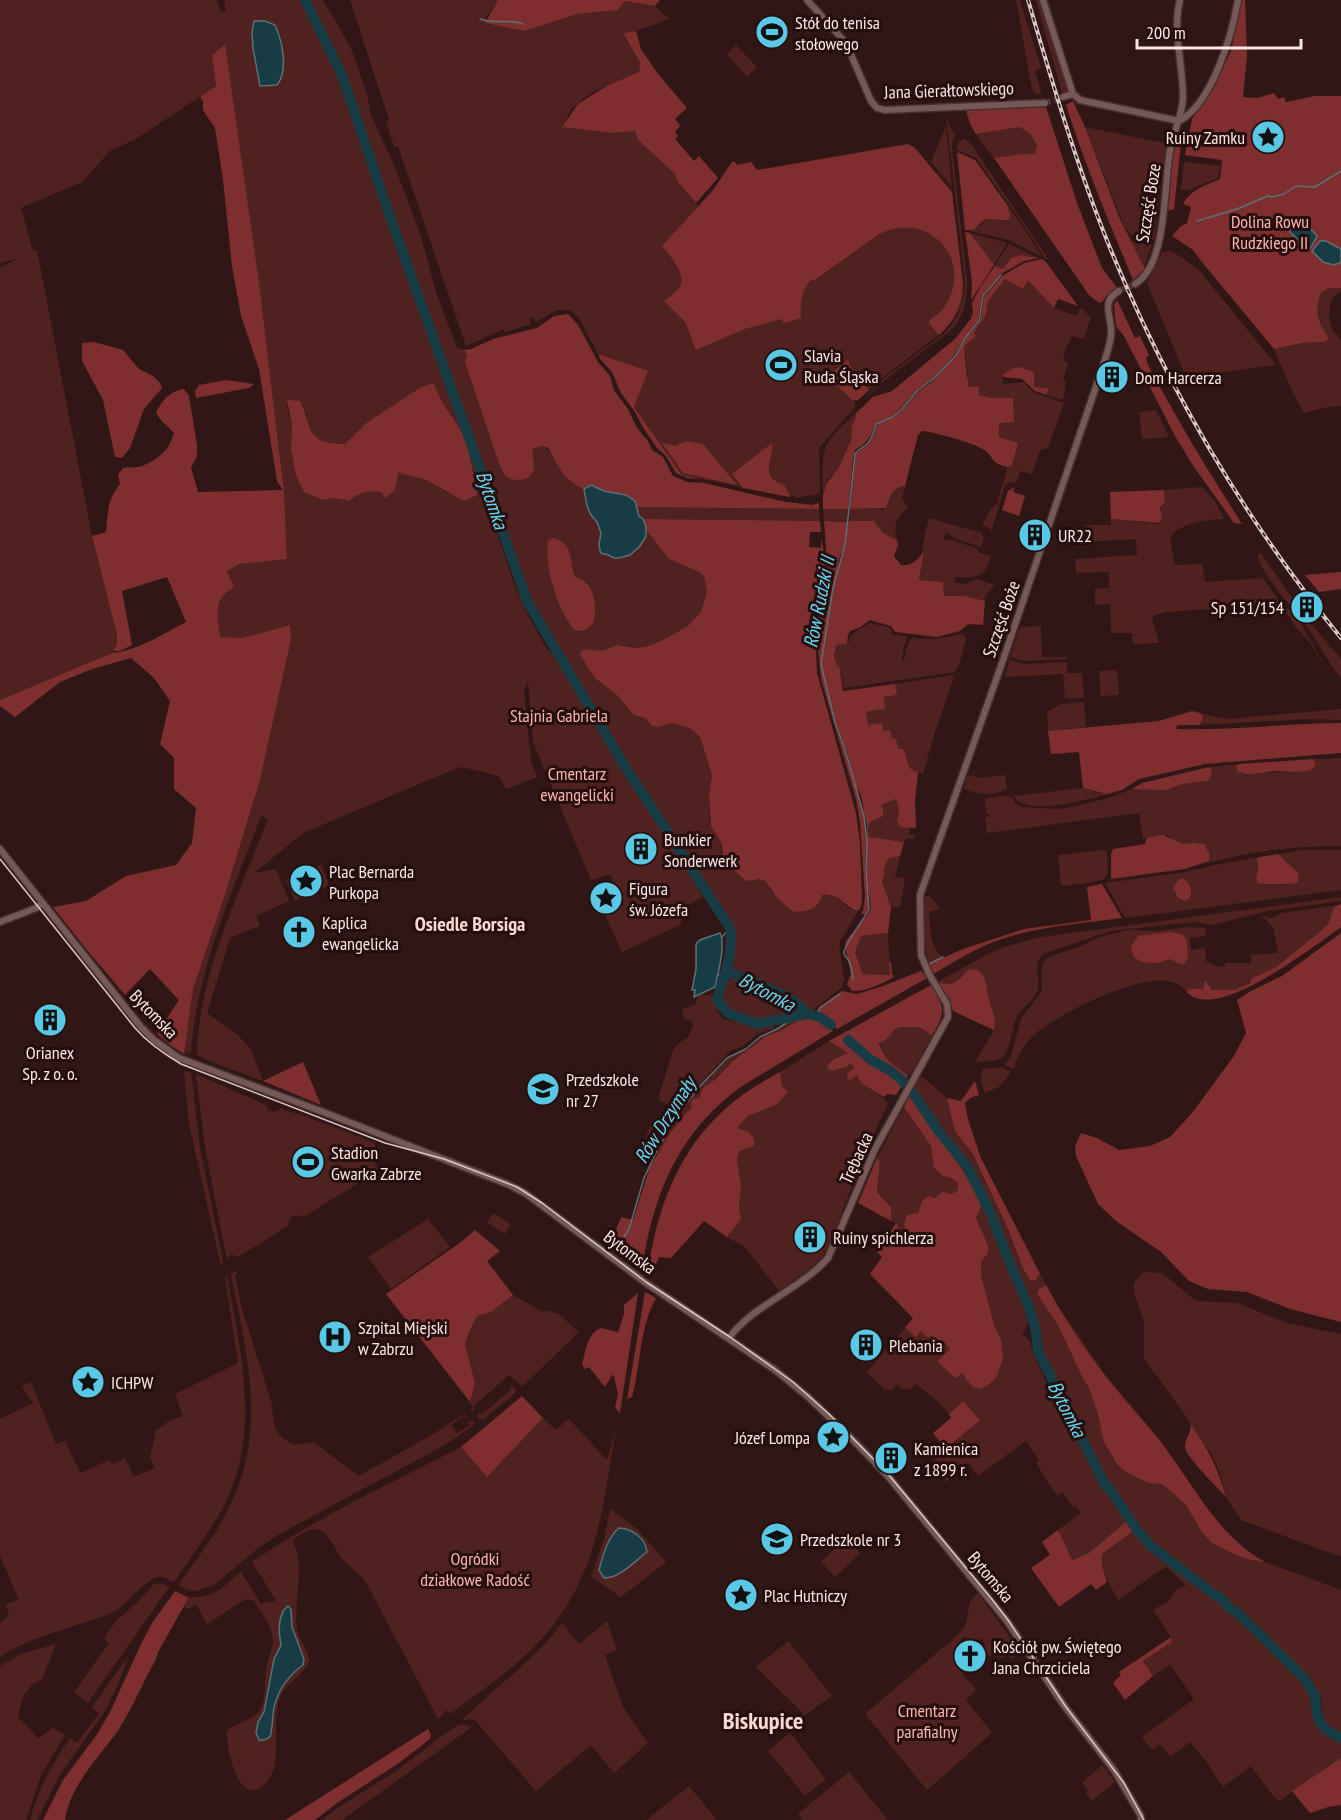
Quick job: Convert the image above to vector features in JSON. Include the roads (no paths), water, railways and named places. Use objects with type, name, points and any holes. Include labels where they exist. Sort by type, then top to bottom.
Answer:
[{"type":"street","name":"Jana Gierałtowskiego","points":[[807,0],[846,43],[877,108],[885,110],[1045,103]]},
{"type":"street","points":[[1043,0],[1073,94],[1080,100],[1179,121],[1192,111],[1205,93],[1226,50],[1232,34],[1238,0]]},
{"type":"street","name":"Szczęść Boze","points":[[1135,284],[1146,276],[1159,244],[1171,147],[1183,98],[1177,27],[1180,0]]},
{"type":"street","points":[[1064,97],[1073,94]]},
{"type":"street","points":[[1183,98],[1186,106],[1192,111]]},
{"type":"street","name":"Szczęść Boże","points":[[924,962],[920,944],[919,902],[922,888],[1005,656],[1099,379],[1111,337],[1108,303],[1119,291]]},
{"type":"street","name":"Bytomska","points":[[0,849],[141,1027],[165,1049],[188,1062],[331,1115],[516,1188],[541,1204],[646,1283],[783,1376],[807,1396],[887,1475],[1007,1621],[1065,1707],[1114,1770],[1141,1818],[1148,1820]]},
{"type":"street","points":[[0,922],[43,903]]},
{"type":"street","name":"Trębacka","points":[[729,1338],[741,1325],[816,1270],[828,1258],[875,1149],[946,1023],[949,1010],[943,994],[929,974],[924,962]]},
{"type":"water","points":[[254,21],[265,21],[275,25],[278,32],[282,47],[283,72],[277,85],[260,86],[253,48]]},
{"type":"water","points":[[1295,218],[1308,226],[1317,236],[1308,249],[1290,232],[1292,220]]},
{"type":"water","points":[[1320,241],[1326,241],[1341,249],[1341,262],[1334,265],[1323,262],[1312,251]]},
{"type":"water","points":[[591,485],[604,491],[626,495],[635,501],[639,516],[646,527],[646,536],[640,546],[630,555],[614,558],[600,551],[601,533],[587,506],[584,489]]},
{"type":"water","points":[[720,933],[722,952],[715,987],[694,997],[695,990],[692,990],[696,969],[696,944],[700,940]]},
{"type":"water","points":[[619,1528],[628,1530],[641,1538],[647,1552],[621,1572],[604,1578],[599,1570],[602,1559],[608,1542]]},
{"type":"water","points":[[288,1606],[291,1609],[292,1627],[304,1659],[303,1665],[288,1679],[278,1695],[270,1737],[259,1740],[256,1733],[258,1722],[264,1712],[274,1659],[281,1645],[280,1620],[283,1611]]},
{"type":"waterway","name":"Bytomka","points":[[305,0],[342,75],[388,211],[528,603],[624,765],[730,928],[731,947],[717,999],[728,1013],[757,1024],[807,1014],[820,1017],[831,1025]]},
{"type":"waterway","points":[[480,19],[523,24]]},
{"type":"waterway","name":"Rów Rudzki II","points":[[1197,221],[1237,209],[1268,196],[1284,194],[1296,186],[1315,187],[1341,171]]},
{"type":"waterway","name":"Rów Rudzki II","points":[[853,980],[850,963],[844,953],[847,944],[869,909],[866,870],[867,841],[864,816],[845,749],[835,723],[821,664],[833,588],[845,545],[855,454],[869,442],[876,424],[901,410],[918,390],[932,380],[956,355],[966,337],[979,321],[983,296],[1001,275]]},
{"type":"waterway","points":[[722,937],[730,928]]},
{"type":"waterway","points":[[929,964],[943,957]]},
{"type":"waterway","name":"Bytomka","points":[[717,976],[726,971]]},
{"type":"waterway","name":"Bytomka","points":[[726,971],[782,994],[807,1014]]},
{"type":"waterway","points":[[816,1016],[821,1007],[840,994]]},
{"type":"waterway","name":"Rów Drzymały","points":[[619,1245],[629,1229],[644,1178],[675,1118],[700,1086],[727,1058],[746,1049],[760,1037],[797,1016]]},
{"type":"waterway","name":"Bytomka","points":[[848,1040],[871,1060],[891,1071],[905,1083],[968,1168],[990,1212],[1029,1307],[1036,1332],[1038,1351],[1105,1485],[1152,1547],[1223,1600],[1305,1679],[1315,1696],[1317,1715],[1321,1724],[1341,1738]]},
{"type":"tunnel","points":[[1045,103],[1063,97]]},
{"type":"tunnel","points":[[1119,291],[1135,284]]},
{"type":"tram line","points":[[0,859],[135,1028],[168,1056],[181,1064],[385,1143],[444,1159],[517,1187],[542,1203],[646,1282],[793,1382],[829,1414],[888,1474],[991,1598],[1066,1707],[1124,1783],[1144,1820]]},
{"type":"railway","points":[[1028,0],[1063,117],[1093,204],[1152,341],[1207,445],[1238,495],[1270,544],[1341,638]]},
{"type":"place","name":"Stół do tenisa stołowego","points":[[772,32]]},
{"type":"place","name":"Ruiny Zamku","points":[[1268,137]]},
{"type":"place","name":"Slavia Ruda Śląska","points":[[781,365]]},
{"type":"place","name":"Dom Harcerza","points":[[1112,377]]},
{"type":"place","name":"UR22","points":[[1035,535]]},
{"type":"place","name":"Sp 151/154","points":[[1307,607]]},
{"type":"place","name":"Bunkier Sonderwerk","points":[[641,849]]},
{"type":"place","name":"Plac Bernarda Purkopa","points":[[306,881]]},
{"type":"place","name":"Figura św. Józefa","points":[[606,898]]},
{"type":"place","name":"Kaplica ewangelicka","points":[[299,932]]},
{"type":"place","name":"Orianex Sp. z o. o.","points":[[50,1020]]},
{"type":"place","name":"Przedszkole nr 27","points":[[543,1089]]},
{"type":"place","name":"Stadion Gwarka Zabrze","points":[[308,1162]]},
{"type":"place","name":"Ruiny spichlerza","points":[[810,1237]]},
{"type":"place","name":"Szpital Miejski w Zabrzu","points":[[335,1337]]},
{"type":"place","name":"Plebania","points":[[866,1345]]},
{"type":"place","name":"ICHPW","points":[[88,1382]]},
{"type":"place","name":"Józef Lompa","points":[[833,1437]]},
{"type":"place","name":"Kamienica z 1899 r.","points":[[891,1458]]},
{"type":"place","name":"Przedszkole nr 3","points":[[777,1539]]},
{"type":"place","name":"Plac Hutniczy","points":[[741,1595]]},
{"type":"place","name":"Kościół pw. Świętego Jana Chrzciciela","points":[[970,1656]]},
{"type":"district","name":"Osiedle Borsiga","points":[[470,924]]},
{"type":"district","name":"Biskupice","points":[[763,1720]]},
{"type":"park label","name":"Dolina Rowu Rudzkiego II","points":[[1270,231]]},
{"type":"park label","name":"Stajnia Gabriela","points":[[559,715]]},
{"type":"park label","name":"Cmentarz ewangelicki","points":[[577,783]]},
{"type":"park label","name":"Ogródki działkowe Radość","points":[[475,1568]]},
{"type":"park label","name":"Cmentarz parafialny","points":[[927,1720]]}]
